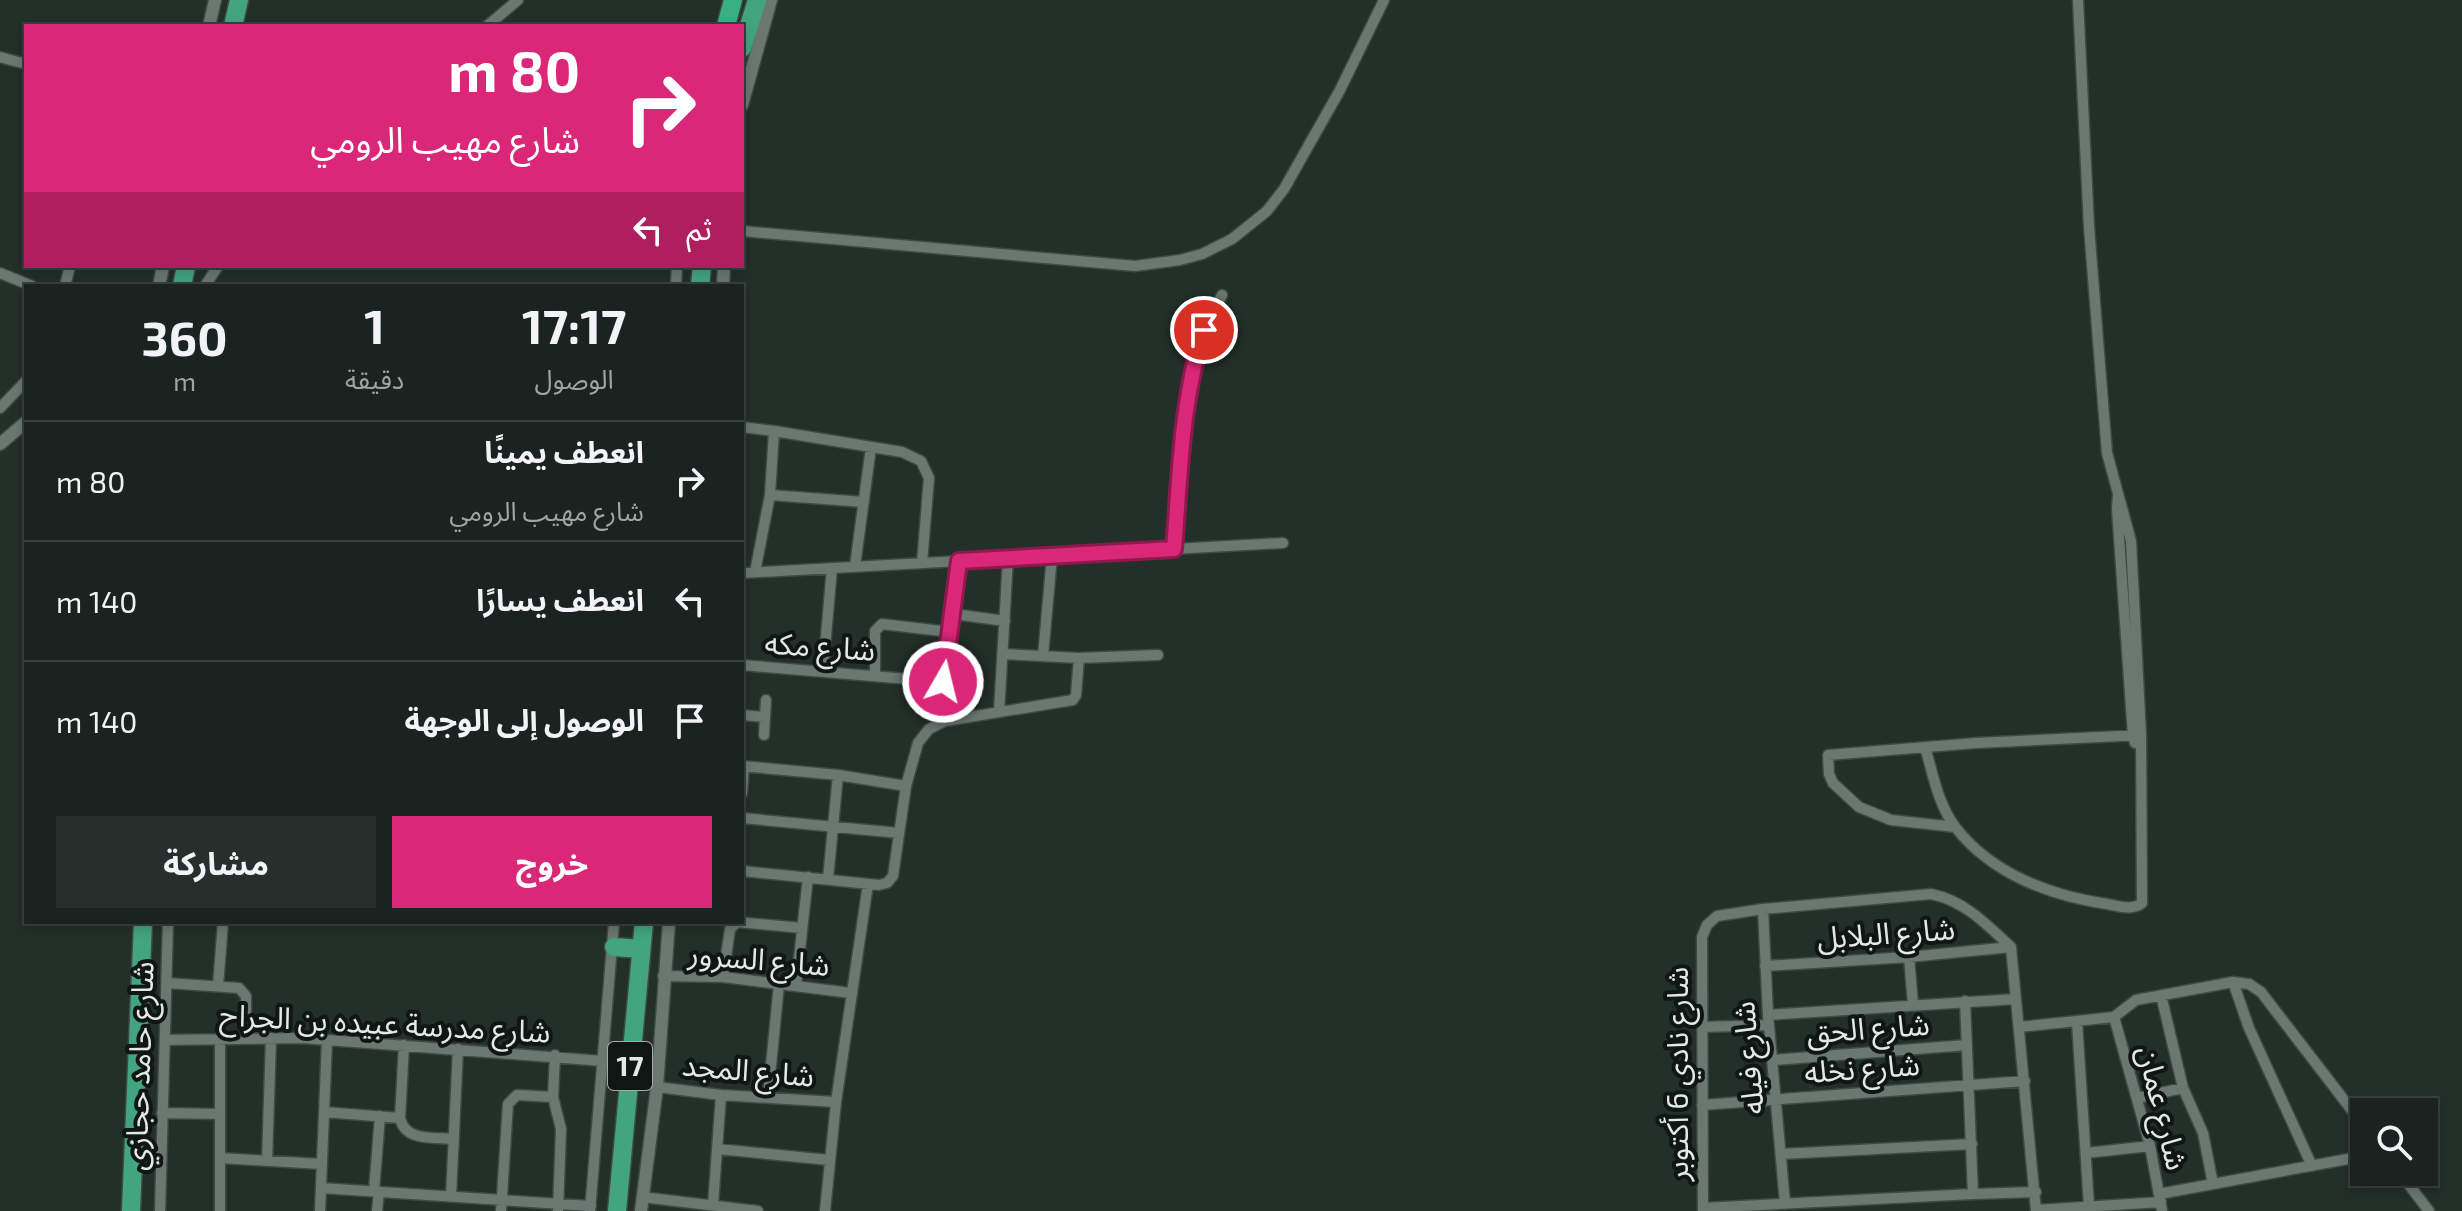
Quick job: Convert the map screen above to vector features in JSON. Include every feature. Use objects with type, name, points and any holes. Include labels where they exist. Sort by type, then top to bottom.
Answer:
[{"type":"highway","points":[[233,24],[239,0]]},
{"type":"highway","points":[[727,24],[733,0]]},
{"type":"highway","points":[[744,42],[757,0]]},
{"type":"highway","points":[[131,1211],[143,924]]},
{"type":"highway","name":"17","points":[[617,1211],[644,924]]},
{"type":"highway","points":[[614,947],[641,949]]},
{"type":"street","points":[[209,24],[215,0]]},
{"type":"street","points":[[489,24],[518,0]]},
{"type":"street","points":[[744,97],[771,0]]},
{"type":"street","points":[[744,231],[1135,266],[1169,263],[1202,254],[1244,231],[1276,201],[1345,81],[1384,0]]},
{"type":"street","points":[[1925,747],[1942,805],[1955,827],[1995,863],[2021,879],[2073,898],[2135,907],[2144,899],[2138,740],[2118,496],[2107,453],[2099,358],[2078,0]]},
{"type":"street","points":[[0,57],[24,63]]},
{"type":"street","points":[[0,273],[27,284]]},
{"type":"street","points":[[1174,549],[1183,435],[1191,382],[1204,330],[1222,295]]},
{"type":"street","points":[[0,408],[24,383]]},
{"type":"street","points":[[0,444],[24,424]]},
{"type":"street","points":[[744,427],[914,455],[926,468],[929,478],[922,563]]},
{"type":"street","points":[[755,572],[770,495],[774,431]]},
{"type":"street","points":[[855,566],[871,447]]},
{"type":"street","points":[[770,495],[864,502]]},
{"type":"street","points":[[744,573],[1283,543]]},
{"type":"street","points":[[1043,656],[1052,556]]},
{"type":"street","points":[[999,712],[1008,558]]},
{"type":"street","points":[[937,724],[959,561]]},
{"type":"street","points":[[823,670],[832,568]]},
{"type":"street","points":[[954,614],[1005,621]]},
{"type":"street","points":[[875,675],[875,631],[882,624],[950,632]]},
{"type":"street","points":[[1003,654],[1079,658],[1158,655]]},
{"type":"street","points":[[744,871],[887,883],[893,876],[906,786],[918,743],[937,724],[1073,700],[1079,658]]},
{"type":"street","name":"شارع مكه","points":[[744,665],[943,682]]},
{"type":"street","points":[[764,735],[766,700]]},
{"type":"street","points":[[744,715],[765,717]]},
{"type":"street","points":[[1955,827],[1876,816],[1842,793],[1829,774],[1828,755],[1925,747],[2138,740]]},
{"type":"street","points":[[744,766],[838,775],[906,786]]},
{"type":"street","points":[[828,879],[838,775]]},
{"type":"street","points":[[744,818],[899,833]]},
{"type":"street","points":[[796,985],[808,877]]},
{"type":"street","points":[[825,1211],[851,993],[873,884]]},
{"type":"street","points":[[1763,909],[1931,894],[1965,905],[2011,947],[2036,1210],[2161,1202],[2213,1184],[2350,1159]]},
{"type":"street","name":"شارع نادي 6 أكتوبر","points":[[1703,1210],[1702,937],[1707,925],[1717,916],[1763,909]]},
{"type":"street","name":"شارع فيله","points":[[1763,909],[1768,1020],[1785,1203]]},
{"type":"street","points":[[744,923],[802,928]]},
{"type":"street","name":"شارع حامد حجازي","points":[[160,1211],[168,924]]},
{"type":"street","points":[[218,986],[223,924]]},
{"type":"street","points":[[321,1188],[451,1196],[501,1205],[590,1208],[614,924]]},
{"type":"street","points":[[641,1211],[657,1087],[669,924]]},
{"type":"street","points":[[723,977],[730,929],[735,924]]},
{"type":"street","name":"شارع البلابل","points":[[1765,966],[2011,947]]},
{"type":"street","points":[[1909,957],[1913,1004]]},
{"type":"street","name":"شارع السرور","points":[[663,976],[723,977],[851,993]]},
{"type":"street","points":[[2019,1027],[2114,1017],[2136,1000],[2233,982],[2249,984],[2261,992],[2350,1108]]},
{"type":"street","points":[[2233,982],[2249,1028],[2312,1166]]},
{"type":"street","points":[[167,983],[235,987],[246,996],[246,1038]]},
{"type":"street","points":[[768,1096],[779,984]]},
{"type":"street","points":[[2161,995],[2183,1088],[2203,1133],[2213,1184]]},
{"type":"street","points":[[1702,1027],[1913,1004],[2016,999]]},
{"type":"street","points":[[1965,1001],[1973,1194]]},
{"type":"street","name":"شارع عمان","points":[[2114,1017],[2150,1146],[2161,1202]]},
{"type":"street","points":[[2077,1022],[2089,1206]]},
{"type":"street","points":[[267,1161],[271,1038]]},
{"type":"street","points":[[220,1039],[220,1211]]},
{"type":"street","name":"شارع مدرسة عبيده بن الجراح","points":[[165,1040],[327,1040],[603,1061]]},
{"type":"street","points":[[320,1211],[327,1040]]},
{"type":"street","points":[[404,1045],[400,1118],[403,1128],[411,1135],[454,1139]]},
{"type":"street","name":"شارع الحق","points":[[1773,1060],[1967,1045]]},
{"type":"street","points":[[451,1196],[458,1049]]},
{"type":"street","points":[[555,1055],[553,1097],[561,1129],[558,1207]]},
{"type":"street","name":"شارع نخله","points":[[1702,1105],[2025,1081]]},
{"type":"street","name":"شارع المجد","points":[[657,1087],[721,1095],[836,1102]]},
{"type":"street","points":[[2137,1098],[2183,1088]]},
{"type":"street","points":[[501,1205],[508,1104],[517,1095],[553,1097]]},
{"type":"street","points":[[713,1205],[721,1095]]},
{"type":"street","points":[[324,1112],[400,1118]]},
{"type":"street","points":[[162,1113],[220,1114]]},
{"type":"street","points":[[377,1211],[380,1116]]},
{"type":"street","points":[[1781,1154],[1972,1144]]},
{"type":"street","points":[[2086,1153],[2150,1146]]},
{"type":"street","points":[[718,1149],[829,1160]]},
{"type":"street","points":[[220,1158],[321,1164]]},
{"type":"street","points":[[2410,1186],[2429,1211]]},
{"type":"street","points":[[1703,1210],[1760,1208],[1785,1203],[2036,1192]]},
{"type":"street","points":[[642,1197],[758,1211]]},
{"type":"route","points":[[943,682],[959,561],[1174,549],[1183,435],[1196,354],[1204,330]]}]
